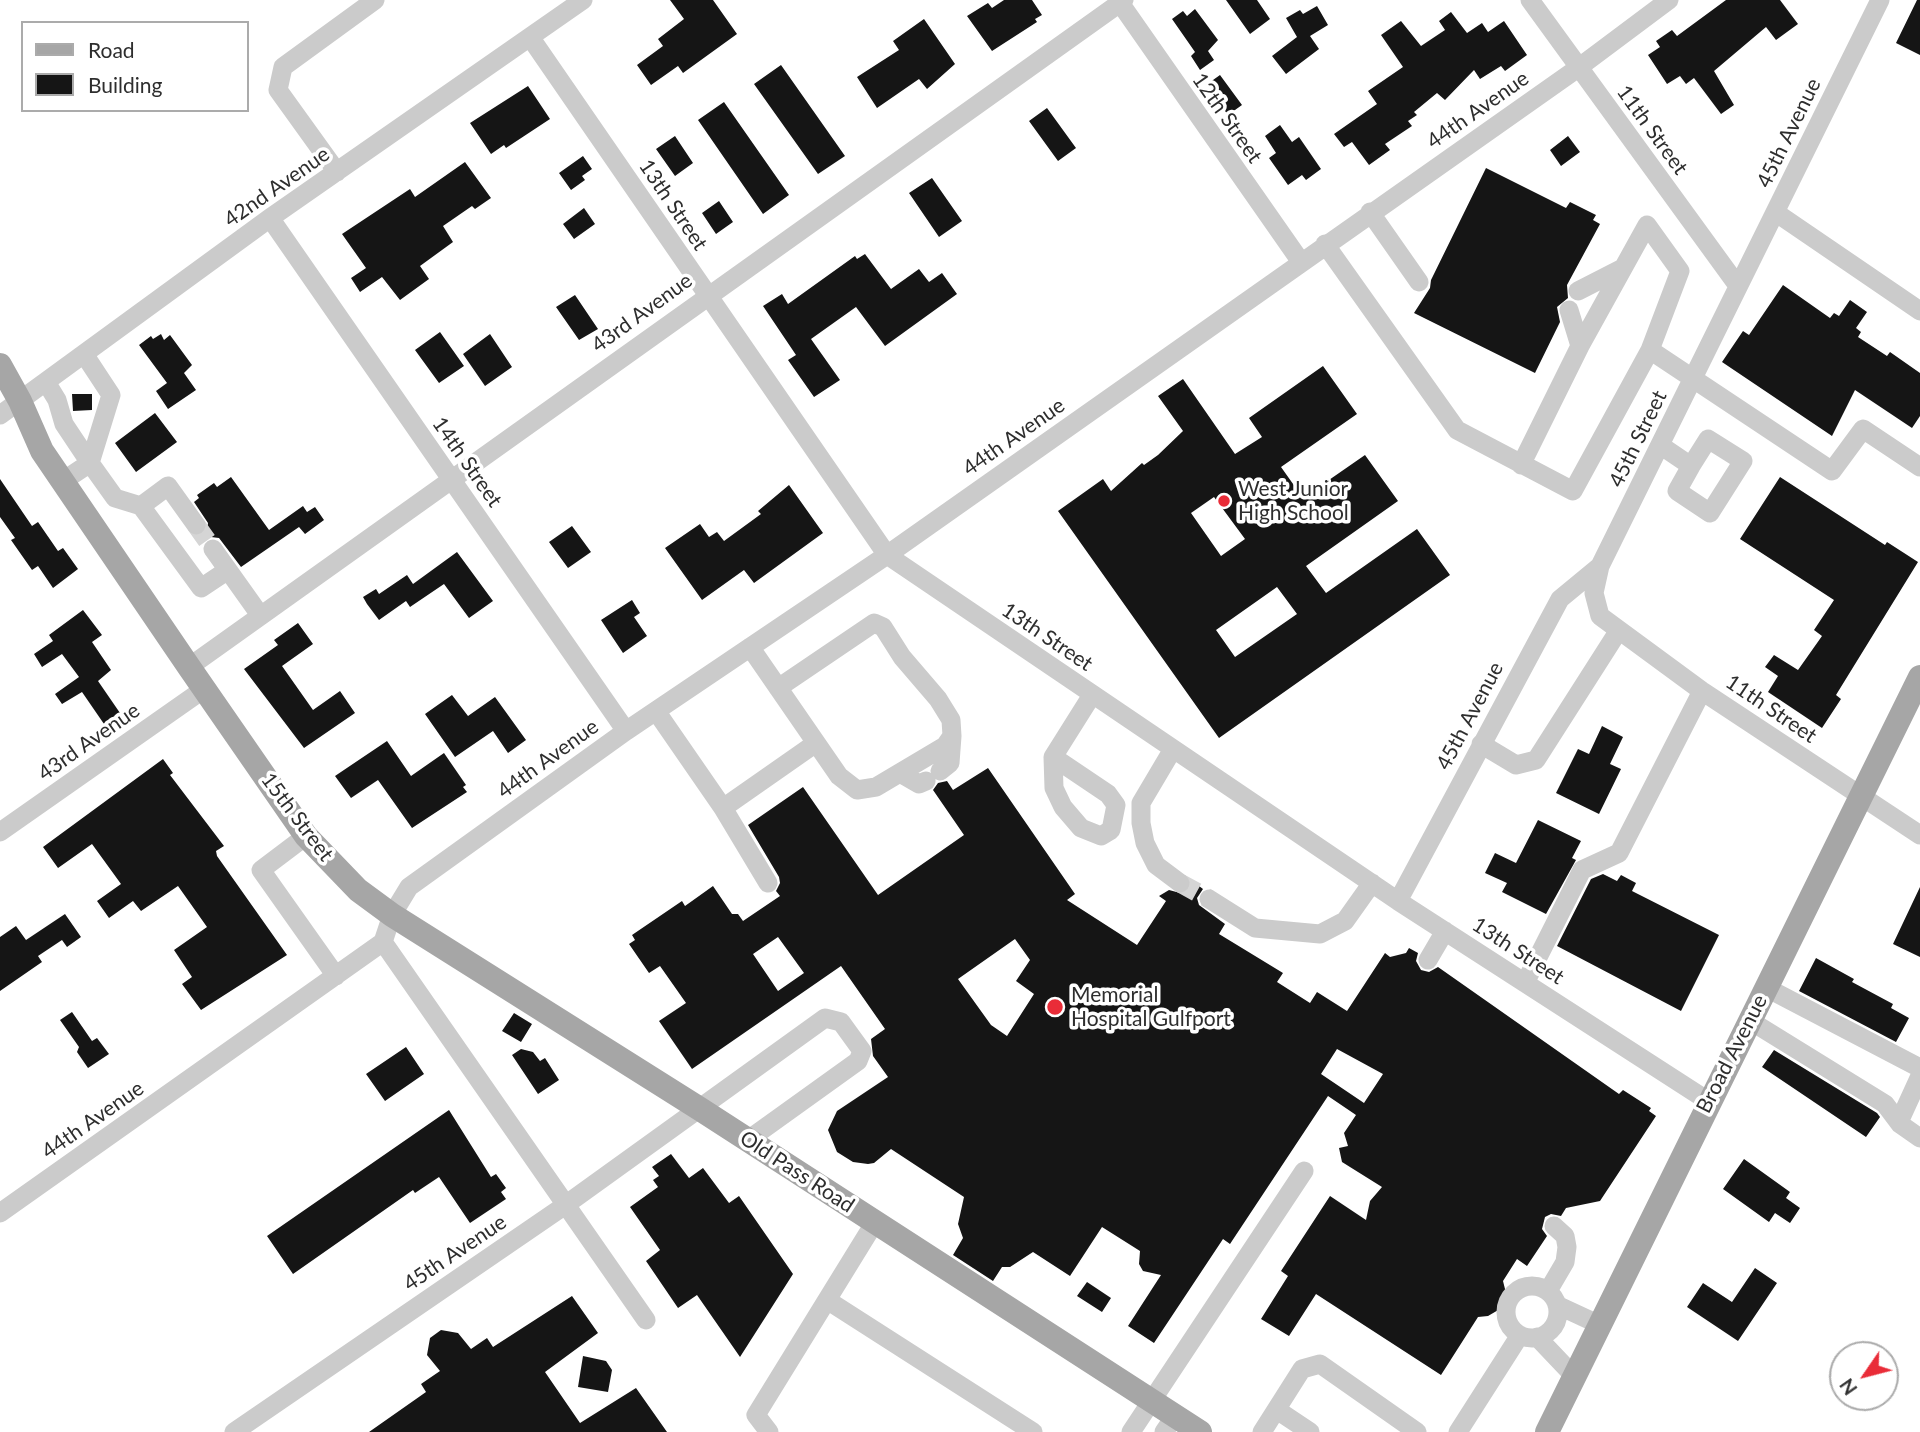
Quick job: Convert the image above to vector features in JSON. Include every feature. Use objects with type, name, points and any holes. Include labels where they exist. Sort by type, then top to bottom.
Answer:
[{"type":"main road","name":"15th Street","points":[[0,365],[20,401],[42,451],[306,836],[358,890],[392,915]]},
{"type":"main road","name":"Broad Avenue","points":[[1546,1432],[1920,677]]},
{"type":"main road","name":"Old Pass Road","points":[[392,915],[700,1109],[1151,1401],[1170,1424],[1200,1432]]},
{"type":"street","points":[[337,172],[278,90],[283,67],[375,0]]},
{"type":"street","name":"42nd Avenue","points":[[0,415],[270,218],[583,0]]},
{"type":"street","name":"11th Street","points":[[1530,0],[1738,286]]},
{"type":"street","name":"44th Avenue","points":[[392,915],[409,887],[626,731],[887,555],[1370,212],[1578,68],[1669,0]]},
{"type":"street","name":"45th Avenue","points":[[1738,286],[1880,0]]},
{"type":"street","name":"12th Street","points":[[1121,1],[1301,262]]},
{"type":"street","name":"43rd Avenue","points":[[189,667],[1121,1]]},
{"type":"street","name":"13th Street","points":[[530,37],[887,555],[1398,901],[1708,1101]]},
{"type":"street","points":[[1370,212],[1419,282]]},
{"type":"street","points":[[1775,212],[1920,311]]},
{"type":"street","name":"14th Street","points":[[270,218],[626,731]]},
{"type":"street","points":[[1325,244],[1457,430],[1521,465],[1573,491],[1650,350],[1680,271],[1647,225],[1580,346],[1521,465]]},
{"type":"street","points":[[1578,291],[1621,269]]},
{"type":"street","name":"45th Street","points":[[1600,616],[1594,593],[1600,566],[1738,286]]},
{"type":"street","points":[[1569,310],[1580,346]]},
{"type":"street","points":[[1650,350],[1832,471],[1863,429],[1920,467]]},
{"type":"street","points":[[62,481],[90,463],[111,395],[84,354]]},
{"type":"street","points":[[46,382],[57,400],[64,424],[115,498],[141,506],[201,589],[228,570]]},
{"type":"street","points":[[1660,444],[1691,466]]},
{"type":"street","points":[[141,506],[168,486],[196,525]]},
{"type":"street","points":[[213,549],[260,615]]},
{"type":"street","name":"45th Avenue","points":[[1398,901],[1560,599],[1600,566]]},
{"type":"street","name":"11th Street","points":[[1600,616],[1702,691],[1920,835]]},
{"type":"street","points":[[778,688],[873,623],[883,627],[902,657],[938,699],[951,720],[950,763],[919,784],[900,773]]},
{"type":"street","points":[[1481,744],[1516,765],[1536,760],[1619,630]]},
{"type":"street","points":[[750,647],[839,776],[857,790],[876,787],[945,746],[952,737]]},
{"type":"street","name":"43rd Avenue","points":[[0,832],[204,689]]},
{"type":"street","points":[[1525,983],[1582,870],[1619,853],[1702,691]]},
{"type":"street","points":[[1053,757],[1092,695]]},
{"type":"street","points":[[656,710],[723,808],[768,883]]},
{"type":"street","points":[[723,808],[816,743]]},
{"type":"street","points":[[1173,749],[1141,803],[1141,823],[1145,843],[1156,865],[1180,883]]},
{"type":"street","points":[[306,836],[261,870],[336,976]]},
{"type":"street","points":[[1209,899],[1255,928],[1320,934],[1345,921],[1372,883]]},
{"type":"street","points":[[392,915],[383,942],[564,1206],[646,1320]]},
{"type":"street","points":[[1428,960],[1445,931]]},
{"type":"street","name":"44th Avenue","points":[[0,1213],[383,942]]},
{"type":"street","points":[[1765,987],[1920,1068]]},
{"type":"street","name":"45th Avenue","points":[[234,1432],[564,1206],[825,1018],[841,1022],[862,1051],[858,1061],[748,1140]]},
{"type":"street","points":[[1749,1020],[1885,1104],[1899,1122],[1920,1138]]},
{"type":"street","points":[[1899,1122],[1920,1076]]},
{"type":"street","points":[[1130,1432],[1304,1171]]},
{"type":"street","points":[[769,1432],[756,1415],[875,1222]]},
{"type":"street","points":[[1458,1432],[1529,1336],[1552,1329],[1556,1322],[1553,1298],[1567,1247],[1565,1236],[1554,1226]]},
{"type":"street","points":[[1574,1376],[1529,1336],[1508,1323],[1507,1306],[1510,1298],[1524,1287],[1541,1287],[1553,1298],[1598,1324]]},
{"type":"street","points":[[827,1300],[1033,1432]]},
{"type":"street","points":[[1262,1432],[1302,1369],[1320,1364],[1417,1432]]},
{"type":"street","points":[[1277,1410],[1310,1432]]},
{"type":"building","points":[[670,0],[713,0],[737,34],[683,73],[678,66],[651,85],[637,65],[663,46],[658,39],[684,19]]},
{"type":"building","points":[[1004,0],[1032,0],[1042,15],[1035,19],[1037,22],[992,51],[967,16],[988,3],[992,8]]},
{"type":"building","points":[[1226,0],[1257,0],[1270,19],[1250,34]]},
{"type":"building","points":[[1726,0],[1780,0],[1798,24],[1776,40],[1766,27],[1714,71],[1734,105],[1721,114],[1694,78],[1686,84],[1680,76],[1667,84],[1648,55],[1660,47],[1656,41],[1672,30],[1677,36]]},
{"type":"building","points":[[1917,0],[1920,0],[1920,55],[1896,43]]},
{"type":"building","points":[[1317,6],[1328,25],[1310,36],[1319,49],[1286,74],[1272,56],[1297,37],[1286,18],[1300,10],[1303,14]]},
{"type":"building","points":[[1195,9],[1218,40],[1208,51],[1214,60],[1200,70],[1191,56],[1195,52],[1172,19],[1183,11],[1187,16]]},
{"type":"building","points":[[1451,12],[1467,33],[1482,23],[1488,32],[1504,21],[1527,55],[1505,71],[1501,66],[1480,79],[1474,70],[1445,100],[1437,93],[1414,112],[1417,115],[1408,121],[1412,126],[1385,144],[1390,150],[1369,165],[1352,142],[1344,147],[1334,134],[1377,104],[1368,91],[1403,67],[1381,35],[1401,21],[1421,46],[1445,30],[1439,21]]},
{"type":"building","points":[[924,19],[955,64],[927,89],[919,79],[877,108],[857,77],[899,50],[893,41]]},
{"type":"building","points":[[781,65],[845,156],[818,174],[754,84]]},
{"type":"building","points":[[1220,75],[1242,105],[1228,115],[1206,85]]},
{"type":"building","points":[[528,86],[550,119],[506,148],[504,145],[491,154],[470,123]]},
{"type":"building","points":[[724,102],[789,195],[763,214],[698,120]]},
{"type":"building","points":[[1047,108],[1076,148],[1058,161],[1029,121]]},
{"type":"building","points":[[1280,125],[1292,142],[1299,137],[1321,169],[1306,180],[1302,175],[1288,185],[1269,158],[1276,153],[1265,136]]},
{"type":"building","points":[[675,136],[693,163],[675,176],[656,149]]},
{"type":"building","points":[[1568,136],[1580,152],[1561,166],[1550,150]]},
{"type":"building","points":[[583,156],[592,169],[582,176],[585,180],[571,190],[559,173]]},
{"type":"building","points":[[465,162],[491,198],[475,209],[472,206],[443,226],[453,242],[420,266],[429,279],[400,300],[382,277],[360,292],[351,278],[366,268],[342,234],[410,189],[415,197]]},
{"type":"building","points":[[1486,168],[1566,208],[1570,202],[1596,215],[1593,220],[1600,224],[1567,285],[1568,298],[1557,307],[1560,322],[1535,373],[1414,313],[1430,288],[1431,280]]},
{"type":"building","points":[[932,178],[962,221],[939,237],[909,193]]},
{"type":"building","points":[[719,201],[733,222],[716,234],[702,213]]},
{"type":"building","points":[[584,208],[595,224],[574,239],[563,224]]},
{"type":"building","points":[[865,254],[891,289],[919,269],[929,282],[942,273],[957,294],[885,346],[856,307],[811,339],[840,380],[814,397],[788,360],[796,355],[763,306],[782,294],[788,304],[855,256],[857,259]]},
{"type":"building","points":[[1783,285],[1830,318],[1834,313],[1839,316],[1850,300],[1867,312],[1856,328],[1861,332],[1858,337],[1887,356],[1890,352],[1920,373],[1920,416],[1912,428],[1855,390],[1832,436],[1722,362],[1743,331],[1749,335]]},
{"type":"building","points":[[575,295],[598,329],[579,340],[556,307]]},
{"type":"building","points":[[440,332],[464,366],[439,383],[415,350]]},
{"type":"building","points":[[161,334],[164,340],[170,335],[192,365],[184,373],[196,390],[168,409],[156,391],[167,383],[139,345],[151,336],[153,339]]},
{"type":"building","points":[[490,334],[512,367],[485,386],[463,354]]},
{"type":"building","points":[[1323,366],[1357,414],[1281,467],[1303,498],[1365,455],[1398,501],[1306,566],[1326,593],[1417,529],[1450,575],[1219,738],[1058,511],[1103,479],[1111,491],[1142,463],[1144,465],[1158,455],[1183,431],[1158,396],[1183,379],[1235,454],[1262,437],[1249,418]],"holes":[[[1214,497],[1245,539],[1221,556],[1191,513]],[[1277,587],[1297,614],[1235,657],[1216,630]]]},
{"type":"building","points":[[72,394],[92,394],[92,410],[73,411]]},
{"type":"building","points":[[155,413],[177,442],[136,472],[115,443]]},
{"type":"building","points":[[231,477],[269,530],[303,506],[307,512],[315,507],[324,520],[305,534],[299,527],[241,567],[219,538],[211,537],[204,541],[201,536],[207,531],[208,523],[194,502],[199,498],[197,495],[214,483],[217,487]]},
{"type":"building","points":[[1780,477],[1885,545],[1887,542],[1918,562],[1836,695],[1841,699],[1822,728],[1768,692],[1778,676],[1765,667],[1774,655],[1798,670],[1822,636],[1814,630],[1834,600],[1740,539]]},
{"type":"building","points":[[0,479],[32,526],[38,522],[58,551],[63,548],[78,569],[53,588],[38,566],[32,570],[11,540],[15,538],[0,517]]},
{"type":"building","points":[[789,485],[823,533],[754,583],[744,570],[702,600],[665,548],[700,524],[709,537],[717,532],[724,541],[761,514],[758,511]]},
{"type":"building","points":[[572,526],[591,552],[568,568],[549,542]]},
{"type":"building","points":[[457,552],[493,601],[469,618],[444,584],[410,607],[406,601],[379,620],[363,597],[376,589],[379,594],[407,575],[413,584]]},
{"type":"building","points":[[632,600],[640,613],[634,617],[647,636],[623,653],[601,620]]},
{"type":"building","points":[[83,610],[102,635],[92,642],[111,670],[98,681],[120,713],[104,724],[82,692],[62,704],[55,694],[79,677],[62,654],[42,667],[34,654],[53,641],[49,635]]},
{"type":"building","points":[[298,623],[313,644],[282,666],[313,710],[340,691],[355,713],[304,748],[244,669],[278,645],[274,640]]},
{"type":"building","points":[[452,695],[468,716],[495,697],[526,740],[508,753],[493,731],[455,757],[425,714]]},
{"type":"building","points":[[1602,726],[1623,737],[1610,764],[1621,769],[1599,814],[1556,793],[1578,749],[1589,754]]},
{"type":"building","points":[[387,741],[411,776],[444,753],[466,785],[463,787],[467,792],[412,828],[378,780],[351,798],[335,776]]},
{"type":"building","points":[[163,759],[173,773],[170,775],[224,846],[216,851],[217,856],[287,955],[201,1010],[182,984],[192,977],[174,950],[207,927],[178,886],[141,911],[133,901],[109,918],[97,901],[121,884],[92,844],[58,868],[43,847]]},
{"type":"building","points":[[988,768],[1075,894],[1067,900],[1137,945],[1166,901],[1159,896],[1169,890],[1184,894],[1190,890],[1192,882],[1203,889],[1197,898],[1199,905],[1225,924],[1219,934],[1283,973],[1277,982],[1310,1003],[1317,992],[1347,1011],[1385,953],[1390,957],[1406,953],[1409,948],[1418,953],[1416,961],[1421,970],[1429,972],[1438,967],[1619,1094],[1623,1090],[1651,1108],[1649,1111],[1656,1116],[1600,1201],[1566,1208],[1561,1216],[1551,1214],[1545,1217],[1542,1229],[1547,1236],[1527,1266],[1517,1259],[1503,1281],[1506,1293],[1500,1309],[1488,1316],[1478,1317],[1441,1375],[1316,1294],[1289,1336],[1261,1319],[1288,1276],[1281,1271],[1330,1196],[1366,1220],[1370,1201],[1382,1187],[1342,1162],[1339,1148],[1348,1146],[1344,1133],[1356,1115],[1328,1096],[1230,1244],[1223,1239],[1154,1343],[1128,1326],[1161,1275],[1143,1271],[1139,1264],[1140,1251],[1102,1227],[1070,1276],[1033,1252],[1010,1267],[1002,1267],[993,1281],[953,1255],[963,1238],[958,1224],[964,1197],[891,1149],[874,1163],[868,1164],[853,1162],[837,1152],[828,1130],[837,1111],[888,1077],[873,1056],[871,1039],[885,1029],[841,966],[692,1069],[659,1021],[686,1003],[660,966],[649,973],[629,944],[635,940],[632,935],[682,901],[685,906],[713,886],[732,914],[738,914],[743,921],[780,896],[776,891],[780,883],[779,877],[748,825],[803,787],[878,895],[964,835],[933,790],[938,783],[947,781],[953,790]],"holes":[[[778,937],[804,973],[778,991],[753,954]],[[1015,939],[1030,960],[1016,981],[1034,994],[1007,1036],[991,1025],[958,979]],[[1337,1049],[1383,1074],[1364,1103],[1321,1074]]]},
{"type":"building","points":[[1538,820],[1581,841],[1572,858],[1576,860],[1546,914],[1502,892],[1507,883],[1485,873],[1495,853],[1516,863]]},
{"type":"building","points":[[1603,874],[1617,881],[1621,875],[1636,883],[1632,891],[1719,935],[1681,1011],[1557,946],[1591,879]]},
{"type":"building","points":[[1920,887],[1920,957],[1893,944]]},
{"type":"building","points":[[65,914],[81,937],[67,947],[62,940],[38,956],[42,962],[0,991],[0,937],[16,926],[26,940]]},
{"type":"building","points":[[1816,958],[1854,979],[1852,982],[1893,1004],[1891,1008],[1909,1018],[1896,1042],[1799,991]]},
{"type":"building","points":[[72,1012],[92,1041],[97,1038],[109,1054],[88,1068],[77,1052],[79,1047],[60,1020]]},
{"type":"building","points":[[514,1013],[532,1024],[521,1042],[502,1031]]},
{"type":"building","points":[[406,1047],[424,1074],[385,1101],[366,1074]]},
{"type":"building","points":[[521,1049],[533,1052],[540,1061],[545,1058],[559,1080],[538,1094],[512,1055]]},
{"type":"building","points":[[1774,1050],[1877,1113],[1880,1117],[1866,1137],[1762,1067]]},
{"type":"building","points":[[449,1110],[491,1177],[496,1174],[506,1188],[501,1192],[506,1199],[470,1223],[439,1177],[415,1193],[413,1190],[293,1274],[267,1236]]},
{"type":"building","points":[[671,1154],[689,1178],[703,1168],[729,1203],[739,1196],[793,1274],[740,1357],[697,1295],[678,1308],[646,1261],[660,1250],[630,1207],[658,1187],[653,1180],[659,1176],[652,1167]]},
{"type":"building","points":[[1744,1159],[1790,1192],[1786,1198],[1800,1208],[1790,1223],[1775,1213],[1769,1222],[1723,1189]]},
{"type":"building","points":[[1755,1268],[1777,1283],[1738,1341],[1687,1307],[1703,1283],[1732,1302]]},
{"type":"building","points":[[1087,1282],[1111,1298],[1102,1312],[1077,1296]]},
{"type":"building","points":[[572,1296],[598,1333],[545,1372],[580,1423],[636,1388],[667,1432],[369,1432],[426,1392],[421,1384],[440,1371],[427,1355],[430,1338],[441,1330],[458,1333],[471,1349],[487,1338],[493,1347]]},
{"type":"building","points":[[583,1356],[606,1361],[612,1370],[608,1392],[578,1387]]},
{"type":"tunnel","points":[[196,525],[213,549]]},
{"type":"tunnel","points":[[1180,883],[1209,899]]},
{"type":"place","name":"West Junior High School","points":[[1224,501]]},
{"type":"place","name":"Memorial Hospital Gulfport","points":[[1055,1007]]}]
